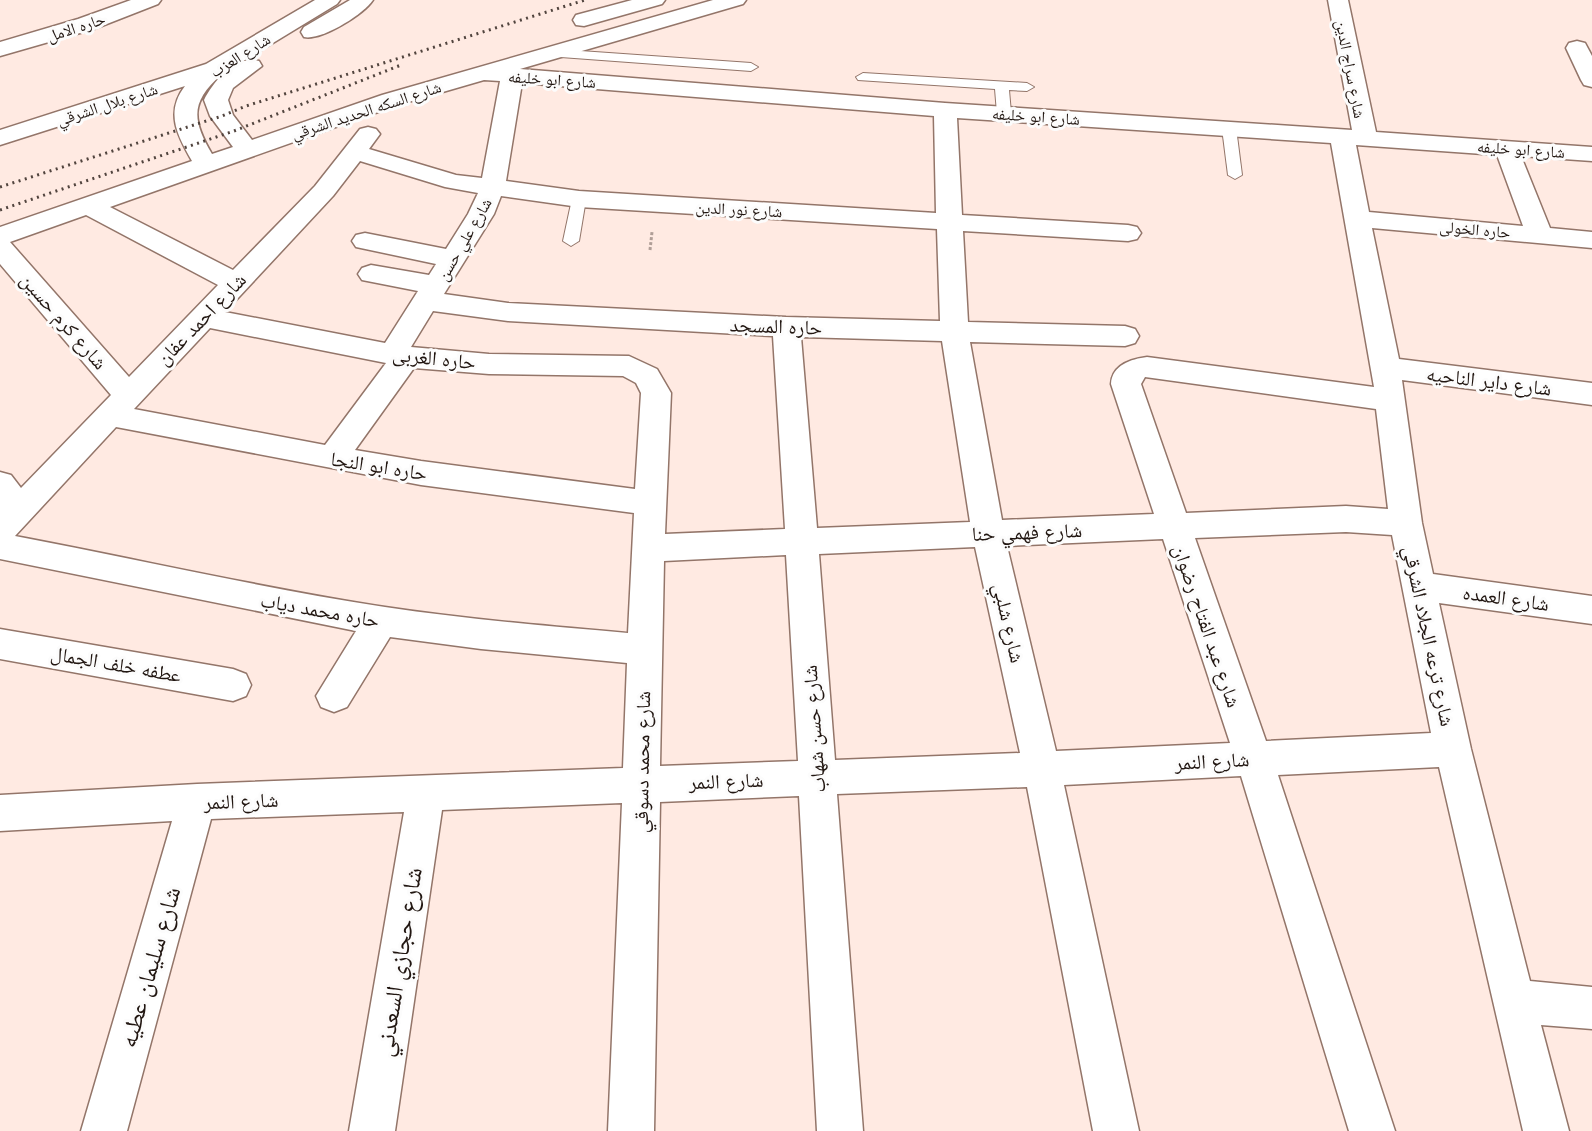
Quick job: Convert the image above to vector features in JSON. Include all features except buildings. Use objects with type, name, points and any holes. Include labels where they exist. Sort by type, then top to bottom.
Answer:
[{"type":"street","name":"حاره الامل","points":[[0,49],[64,31],[152,0]]},
{"type":"street","points":[[286,0],[326,2]]},
{"type":"street","points":[[247,149],[217,105],[219,91],[224,84],[363,0]]},
{"type":"street","points":[[584,21],[655,0]]},
{"type":"street","name":"شارع السكه الحديد الشرقي","points":[[0,236],[390,100],[736,0]]},
{"type":"street","name":"شارع سراج الدين","points":[[1338,0],[1354,136]]},
{"type":"street","name":"شارع العزب","points":[[206,164],[188,135],[183,111],[189,93],[214,69],[326,2]]},
{"type":"street","points":[[1577,48],[1592,80]]},
{"type":"street","name":"شارع بلال الشرقي","points":[[0,138],[214,69]]},
{"type":"street","name":"شارع ابو خليفه","points":[[481,73],[945,110],[1354,136],[1592,154]]},
{"type":"street","name":"شارع علي حسن","points":[[332,458],[399,356],[433,293],[481,214],[492,189],[512,76]]},
{"type":"street","name":"شارع احمد عفان","points":[[10,519],[324,190],[355,152],[390,100]]},
{"type":"street","name":"شارع شلبي","points":[[945,110],[954,331],[988,534],[1042,769],[1116,1131]]},
{"type":"street","name":"شارع ترعه الجلاد الشرقي","points":[[1354,136],[1358,219],[1388,384],[1406,522],[1453,749],[1546,1131]]},
{"type":"street","points":[[1506,148],[1540,235]]},
{"type":"street","name":"شارع نور الدين","points":[[355,152],[419,173],[492,189],[579,199],[1128,233]]},
{"type":"street","points":[[87,205],[235,283]]},
{"type":"street","name":"حاره الخولى","points":[[1358,219],[1592,240]]},
{"type":"street","points":[[365,241],[454,259]]},
{"type":"street","name":"شارع كرم حسين","points":[[0,246],[119,405]]},
{"type":"street","name":"حاره المسجد","points":[[370,274],[433,293],[517,313],[786,327],[1125,336]]},
{"type":"street","name":"حاره الغربى","points":[[203,316],[399,356],[489,364],[629,366],[647,376],[656,393]]},
{"type":"street","name":"شارع حسن شهاب","points":[[786,327],[840,1131]]},
{"type":"street","name":"شارع عبد الفتاح رضوان","points":[[1372,1131],[1254,759],[1173,526],[1126,384],[1126,377],[1131,372],[1147,367],[1388,384]]},
{"type":"street","name":"شارع داير الناحيه","points":[[1388,384],[1592,394]]},
{"type":"street","name":"شارع محمد دسوقي","points":[[631,1131],[648,548],[656,393]]},
{"type":"street","name":"حاره ابو النجا","points":[[119,405],[332,458],[421,473],[650,503]]},
{"type":"street","points":[[0,484],[10,519]]},
{"type":"street","name":"شارع فهمي حنا","points":[[648,548],[1346,519],[1406,522]]},
{"type":"street","name":"حاره محمد دياب","points":[[0,546],[88,562],[222,593],[381,621],[515,639],[645,649]]},
{"type":"street","name":"شارع العمده","points":[[1419,586],[1592,610]]},
{"type":"street","points":[[334,696],[381,621]]},
{"type":"street","name":"عطفه خلف الجمال","points":[[0,644],[233,685]]},
{"type":"street","name":"شارع النمر","points":[[0,813],[197,802],[1042,769],[1453,749]]},
{"type":"street","name":"شارع حجازي السعدني","points":[[372,1131],[426,793]]},
{"type":"street","name":"شارع سليمان عطيه","points":[[104,1131],[197,802]]},
{"type":"street","points":[[1515,1001],[1592,1008]]},
{"type":"lane","points":[[552,53],[751,67]]},
{"type":"lane","points":[[863,77],[1027,87]]},
{"type":"lane","points":[[1002,86],[1004,113]]},
{"type":"lane","points":[[1229,128],[1235,175]]},
{"type":"lane","points":[[571,241],[579,199]]},
{"type":"railway","points":[[0,187],[222,116],[246,106],[585,0]]},
{"type":"railway","points":[[0,210],[234,131],[401,65]]}]
